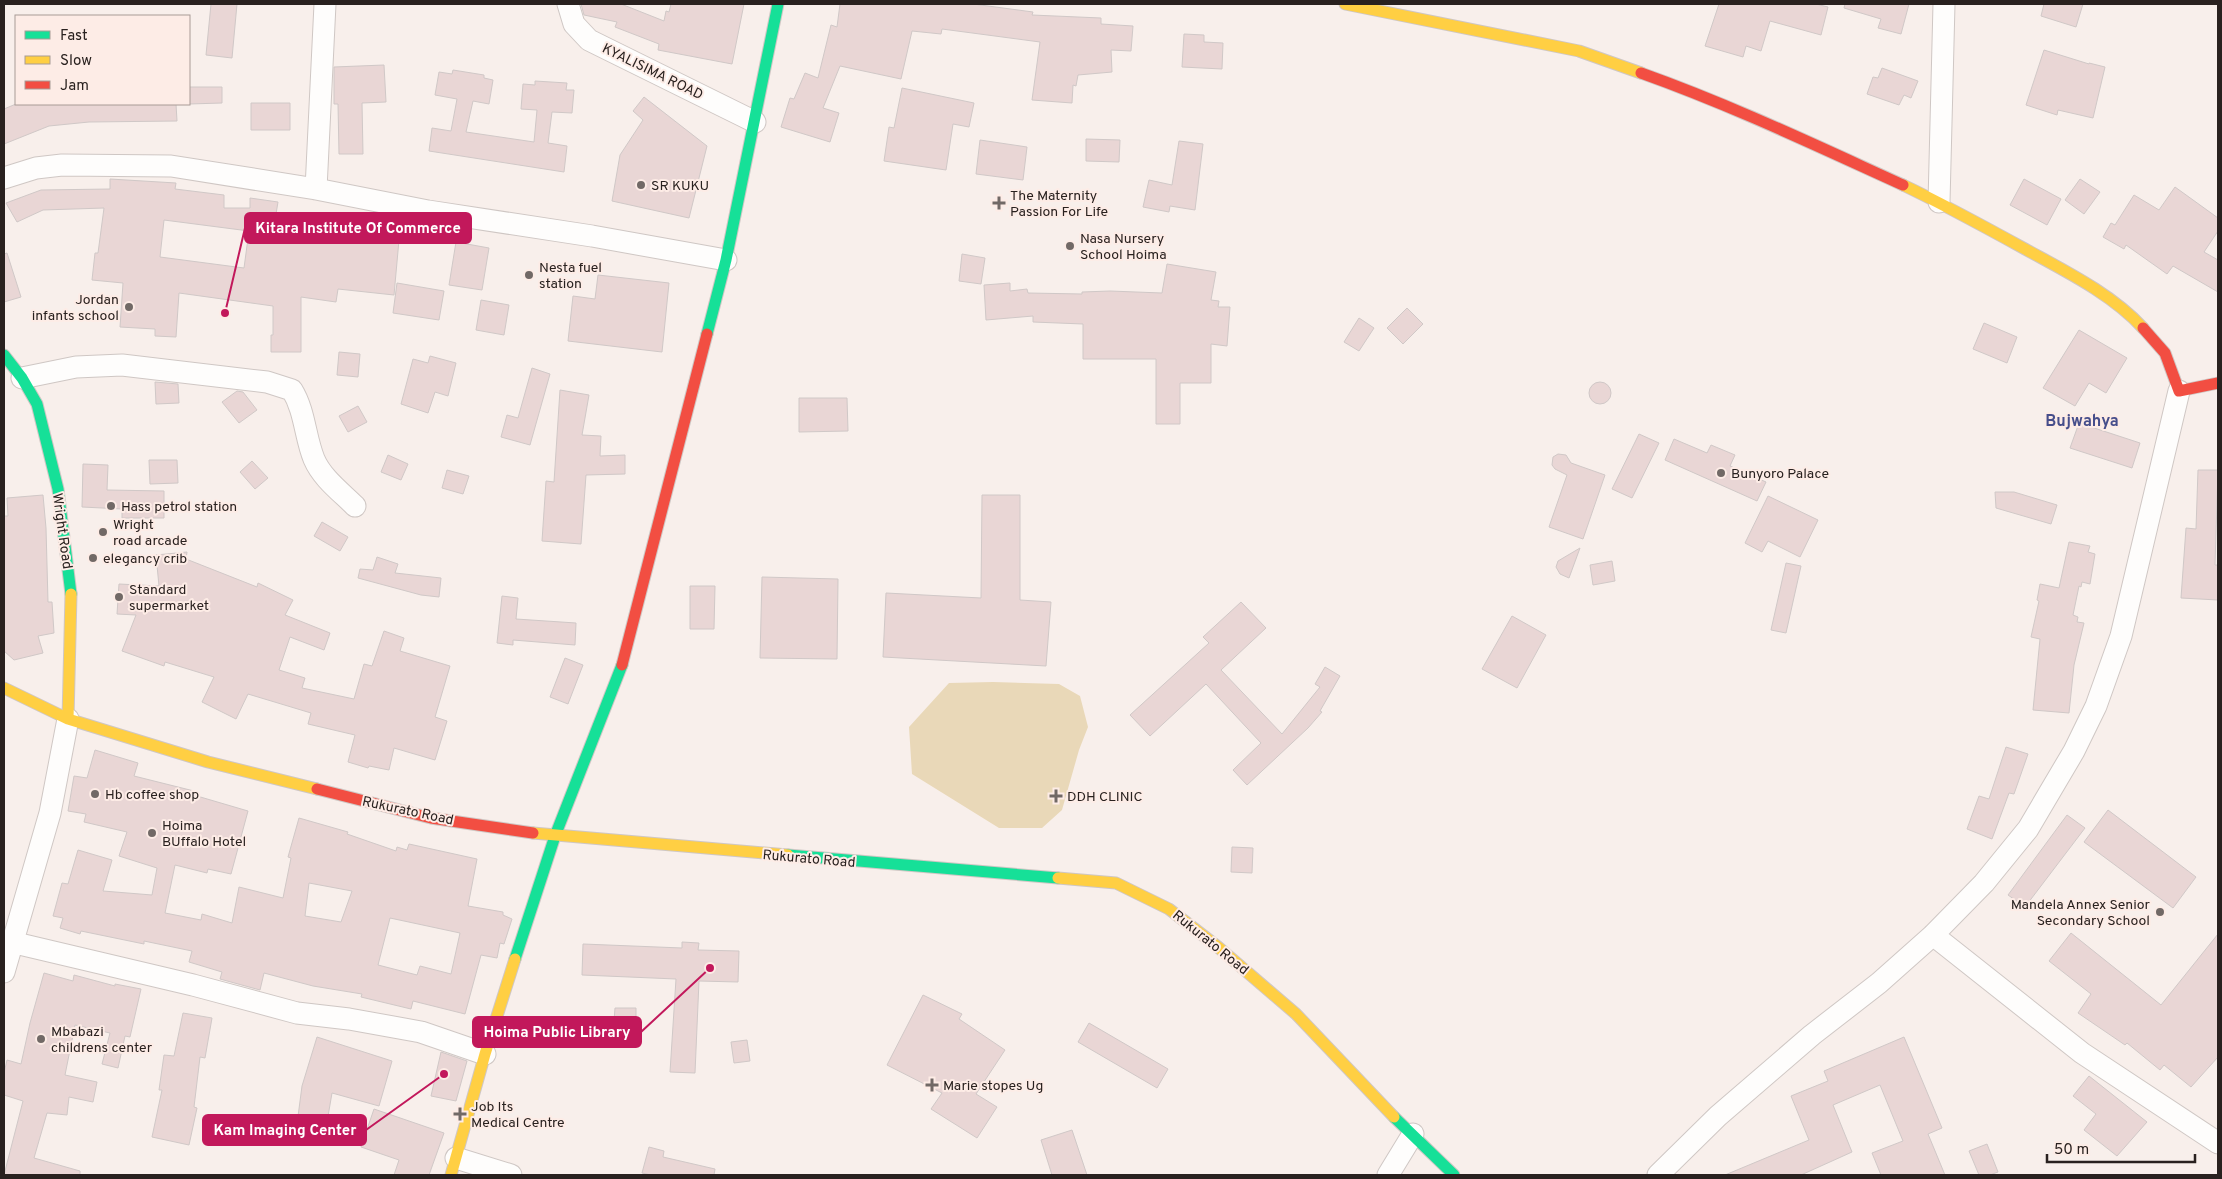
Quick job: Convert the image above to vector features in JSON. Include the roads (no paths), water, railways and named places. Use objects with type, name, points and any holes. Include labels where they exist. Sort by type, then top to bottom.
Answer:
[{"type":"street","points":[[316,189],[326,4]]},
{"type":"street","name":"KYALISIMA ROAD","points":[[568,4],[574,24],[590,40],[755,122]]},
{"type":"street","points":[[511,1175],[454,1166],[485,1054],[555,836],[625,656],[726,260],[778,4]]},
{"type":"street","points":[[1345,4],[1579,51],[1686,89],[1789,133],[1939,202],[2047,261],[2102,294],[2139,324],[2165,353],[2179,391],[2121,636],[2096,706],[2074,751],[2028,829],[1984,883],[1933,935],[1880,983],[1812,1035],[1718,1116],[1658,1175]]},
{"type":"street","points":[[1939,202],[1944,4]]},
{"type":"street","points":[[4,178],[36,168],[62,165],[170,166],[316,189],[428,211],[592,236],[726,260]]},
{"type":"street","name":"Wright Road","points":[[4,355],[22,378],[37,404],[58,489],[72,590],[72,650],[68,719]]},
{"type":"street","points":[[22,378],[76,367],[122,365],[168,369],[279,385],[292,390],[297,398],[315,461],[324,474],[355,506]]},
{"type":"street","points":[[2179,391],[2218,383]]},
{"type":"street","name":"Rukurato Road","points":[[4,688],[68,719],[208,762],[431,818],[555,836],[1116,883],[1169,909],[1218,946],[1296,1014],[1454,1175]]},
{"type":"street","points":[[4,972],[11,942],[50,813],[68,719]]},
{"type":"street","points":[[1933,935],[2082,1053],[2218,1143]]},
{"type":"street","points":[[11,942],[193,985],[296,1013],[348,1019],[421,1032],[485,1054]]},
{"type":"street","points":[[1388,1175],[1412,1134]]},
{"type":"place","name":"SR KUKU","points":[[641,185]]},
{"type":"place","name":"The Maternity Passion For Life","points":[[999,203]]},
{"type":"place","name":"Nasa Nursery School Hoima","points":[[1070,246]]},
{"type":"place","name":"Nesta fuel station","points":[[529,275]]},
{"type":"place","name":"Jordan infants school","points":[[129,307]]},
{"type":"place","name":"Kitara Institute Of Commerce","points":[[225,313]]},
{"type":"place","name":"Bunyoro Palace","points":[[1721,473]]},
{"type":"place","name":"Hass petrol station","points":[[111,506]]},
{"type":"place","name":"Wright road arcade","points":[[103,532]]},
{"type":"place","name":"elegancy crib","points":[[93,558]]},
{"type":"place","name":"Standard supermarket","points":[[119,597]]},
{"type":"place","name":"Hb coffee shop","points":[[95,794]]},
{"type":"place","name":"DDH CLINIC","points":[[1056,796]]},
{"type":"place","name":"Hoima BUffalo Hotel","points":[[152,833]]},
{"type":"place","name":"Mandela Annex Senior Secondary School","points":[[2160,912]]},
{"type":"place","name":"Hoima Public Library","points":[[710,968]]},
{"type":"place","name":"Mbabazi childrens center","points":[[41,1039]]},
{"type":"place","name":"Kam Imaging Center","points":[[444,1074]]},
{"type":"place","name":"Marie stopes Ug","points":[[932,1085]]},
{"type":"place","name":"Job Its Medical Centre","points":[[460,1114]]},
{"type":"district","name":"Bujwahya","points":[[2082,420]]}]
